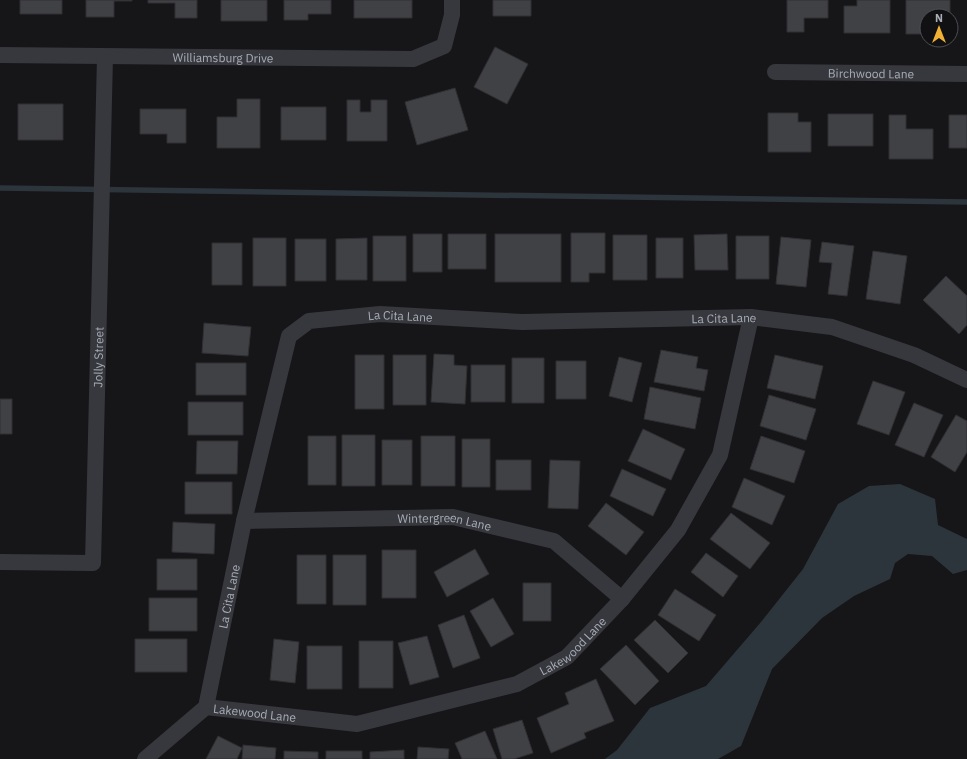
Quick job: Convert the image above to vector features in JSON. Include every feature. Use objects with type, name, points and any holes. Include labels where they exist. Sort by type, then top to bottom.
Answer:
[{"type":"street","name":"Williamsburg Drive","points":[[0,55],[413,59],[444,46],[452,15],[452,0]]},
{"type":"street","name":"Jolly Street","points":[[0,562],[93,563],[105,57]]},
{"type":"street","name":"Birchwood Lane","points":[[775,72],[967,74]]},
{"type":"street","name":"La Cita Lane","points":[[206,707],[244,521],[289,336],[309,321],[380,314],[522,322],[751,317],[832,327],[914,355],[967,380]]},
{"type":"street","name":"Lakewood Lane","points":[[206,707],[357,724],[517,684],[567,657],[622,599],[678,530],[720,454],[751,317]]},
{"type":"street","name":"Wintergreen Lane","points":[[244,521],[453,517],[554,541],[622,599]]},
{"type":"street","points":[[145,759],[206,707]]},
{"type":"shaded area","points":[[900,484],[935,499],[938,525],[967,539],[967,570],[953,574],[932,556],[908,554],[895,563],[890,579],[854,596],[822,618],[772,669],[741,746],[718,759],[605,759],[617,750],[650,708],[706,686],[761,622],[803,569],[838,504],[869,486]]},
{"type":"building","points":[[20,0],[62,0],[62,14],[20,14]]},
{"type":"building","points":[[86,0],[132,1],[114,1],[114,17],[86,17]]},
{"type":"building","points":[[148,0],[197,0],[197,18],[175,18],[175,3],[148,3]]},
{"type":"building","points":[[221,0],[267,0],[267,21],[221,21]]},
{"type":"building","points":[[284,0],[331,0],[331,14],[308,14],[308,20],[284,20]]},
{"type":"building","points":[[354,0],[412,0],[412,18],[354,18]]},
{"type":"building","points":[[493,0],[531,0],[531,16],[493,16]]},
{"type":"building","points":[[787,0],[828,0],[828,18],[804,18],[804,32],[787,32]]},
{"type":"building","points":[[857,0],[890,0],[890,33],[844,33],[844,6],[857,6]]},
{"type":"building","points":[[906,0],[950,0],[950,8],[919,8],[919,34],[906,34]]},
{"type":"building","points":[[495,47],[528,64],[507,104],[474,87]]},
{"type":"building","points":[[455,88],[468,130],[417,145],[405,102]]},
{"type":"building","points":[[237,99],[260,99],[260,148],[217,148],[217,117],[237,117]]},
{"type":"building","points":[[347,100],[360,100],[360,112],[371,112],[371,100],[387,100],[387,141],[347,141]]},
{"type":"building","points":[[18,104],[63,104],[63,140],[18,140]]},
{"type":"building","points":[[281,107],[326,107],[326,140],[281,140]]},
{"type":"building","points":[[140,109],[186,109],[186,143],[167,143],[167,134],[140,134]]},
{"type":"building","points":[[768,113],[798,113],[798,122],[811,122],[811,152],[768,152]]},
{"type":"building","points":[[828,114],[873,114],[873,146],[828,146]]},
{"type":"building","points":[[889,115],[906,115],[906,129],[933,129],[933,159],[889,159]]},
{"type":"building","points":[[949,115],[967,115],[967,148],[949,148]]},
{"type":"building","points":[[571,233],[605,233],[605,273],[589,273],[589,282],[571,282]]},
{"type":"building","points":[[413,234],[442,234],[442,272],[413,272]]},
{"type":"building","points":[[448,234],[486,234],[486,269],[448,269]]},
{"type":"building","points":[[495,234],[561,234],[561,282],[495,282]]},
{"type":"building","points":[[727,234],[728,270],[695,270],[694,235]]},
{"type":"building","points":[[613,235],[647,235],[647,280],[613,280]]},
{"type":"building","points":[[373,236],[406,236],[406,281],[373,281]]},
{"type":"building","points":[[736,236],[769,236],[769,279],[736,279]]},
{"type":"building","points":[[781,237],[811,240],[806,287],[776,284]]},
{"type":"building","points":[[253,238],[286,238],[286,286],[253,286]]},
{"type":"building","points":[[367,238],[367,280],[336,280],[336,239]]},
{"type":"building","points":[[656,238],[683,238],[683,278],[656,278]]},
{"type":"building","points":[[295,239],[326,239],[326,281],[295,281]]},
{"type":"building","points":[[822,242],[854,246],[847,296],[828,294],[832,263],[819,262]]},
{"type":"building","points":[[212,243],[242,243],[242,285],[212,285]]},
{"type":"building","points":[[873,251],[907,256],[900,304],[866,299]]},
{"type":"building","points":[[946,276],[967,296],[967,325],[959,334],[923,300]]},
{"type":"building","points":[[204,323],[251,327],[248,356],[202,353]]},
{"type":"building","points":[[661,350],[698,357],[696,368],[708,370],[704,391],[654,382]]},
{"type":"building","points":[[434,354],[454,355],[454,365],[467,366],[465,404],[431,402]]},
{"type":"building","points":[[355,355],[384,355],[384,409],[355,409]]},
{"type":"building","points":[[393,355],[426,355],[426,405],[393,405]]},
{"type":"building","points":[[775,355],[823,366],[815,399],[767,388]]},
{"type":"building","points":[[619,357],[642,363],[632,402],[609,396]]},
{"type":"building","points":[[512,358],[544,358],[544,403],[512,403]]},
{"type":"building","points":[[556,361],[586,361],[586,399],[556,399]]},
{"type":"building","points":[[196,363],[246,363],[246,395],[196,395]]},
{"type":"building","points":[[471,365],[505,365],[505,402],[471,402]]},
{"type":"building","points":[[873,381],[905,392],[889,435],[857,424]]},
{"type":"building","points":[[650,387],[701,398],[695,429],[644,419]]},
{"type":"building","points":[[769,395],[816,409],[806,440],[760,426]]},
{"type":"building","points":[[0,399],[12,399],[12,434],[0,434]]},
{"type":"building","points":[[188,402],[243,402],[243,435],[188,435]]},
{"type":"building","points":[[914,403],[943,415],[924,457],[895,445]]},
{"type":"building","points":[[956,415],[967,421],[967,452],[955,472],[931,457]]},
{"type":"building","points":[[643,429],[685,449],[671,480],[628,461]]},
{"type":"building","points":[[342,435],[375,435],[375,486],[342,486]]},
{"type":"building","points":[[308,436],[336,436],[336,485],[308,485]]},
{"type":"building","points":[[421,436],[455,436],[455,486],[421,486]]},
{"type":"building","points":[[761,436],[805,451],[794,483],[750,469]]},
{"type":"building","points":[[462,439],[490,439],[490,487],[462,487]]},
{"type":"building","points":[[382,440],[412,440],[412,485],[382,485]]},
{"type":"building","points":[[197,441],[238,441],[237,474],[196,474]]},
{"type":"building","points":[[496,460],[531,460],[531,490],[496,490]]},
{"type":"building","points":[[550,460],[580,461],[578,509],[548,508]]},
{"type":"building","points":[[622,469],[666,489],[653,516],[610,496]]},
{"type":"building","points":[[744,478],[785,496],[772,525],[732,507]]},
{"type":"building","points":[[185,482],[232,482],[232,514],[185,514]]},
{"type":"building","points":[[606,503],[644,532],[626,555],[588,526]]},
{"type":"building","points":[[731,513],[770,543],[750,569],[710,539]]},
{"type":"building","points":[[173,522],[215,524],[214,554],[172,552]]},
{"type":"building","points":[[475,549],[489,574],[447,597],[434,572]]},
{"type":"building","points":[[382,550],[416,550],[416,598],[382,598]]},
{"type":"building","points":[[706,553],[738,576],[723,597],[691,572]]},
{"type":"building","points":[[297,555],[326,555],[326,604],[297,604]]},
{"type":"building","points":[[333,555],[366,555],[366,605],[333,605]]},
{"type":"building","points":[[157,559],[197,559],[197,590],[157,590]]},
{"type":"building","points":[[523,583],[551,583],[551,621],[523,621]]},
{"type":"building","points":[[675,589],[716,615],[699,641],[658,615]]},
{"type":"building","points":[[149,598],[197,598],[197,631],[149,631]]},
{"type":"building","points":[[493,598],[514,634],[491,647],[470,611]]},
{"type":"building","points":[[464,615],[480,658],[453,668],[438,625]]},
{"type":"building","points":[[655,620],[688,653],[668,673],[634,640]]},
{"type":"building","points":[[427,636],[439,677],[410,685],[398,643]]},
{"type":"building","points":[[135,639],[187,639],[187,672],[135,672]]},
{"type":"building","points":[[274,639],[299,642],[295,683],[270,680]]},
{"type":"building","points":[[359,641],[393,641],[393,688],[359,688]]},
{"type":"building","points":[[626,645],[659,681],[635,705],[600,669]]},
{"type":"building","points":[[307,646],[342,646],[342,689],[307,689]]},
{"type":"building","points":[[596,679],[614,721],[584,733],[586,738],[551,753],[537,718],[569,704],[565,693]]},
{"type":"building","points":[[522,720],[533,753],[514,759],[502,759],[493,729]]},
{"type":"building","points":[[485,731],[497,759],[462,759],[455,743]]},
{"type":"building","points":[[218,736],[242,748],[237,759],[206,759]]},
{"type":"building","points":[[243,745],[276,748],[275,759],[242,759]]},
{"type":"building","points":[[418,747],[449,749],[448,759],[417,759]]},
{"type":"building","points":[[404,750],[404,759],[370,759],[370,752]]},
{"type":"building","points":[[284,751],[318,752],[318,759],[284,759]]},
{"type":"building","points":[[326,751],[362,751],[362,759],[326,759]]},
{"type":"waterway","points":[[0,188],[967,202]]}]
